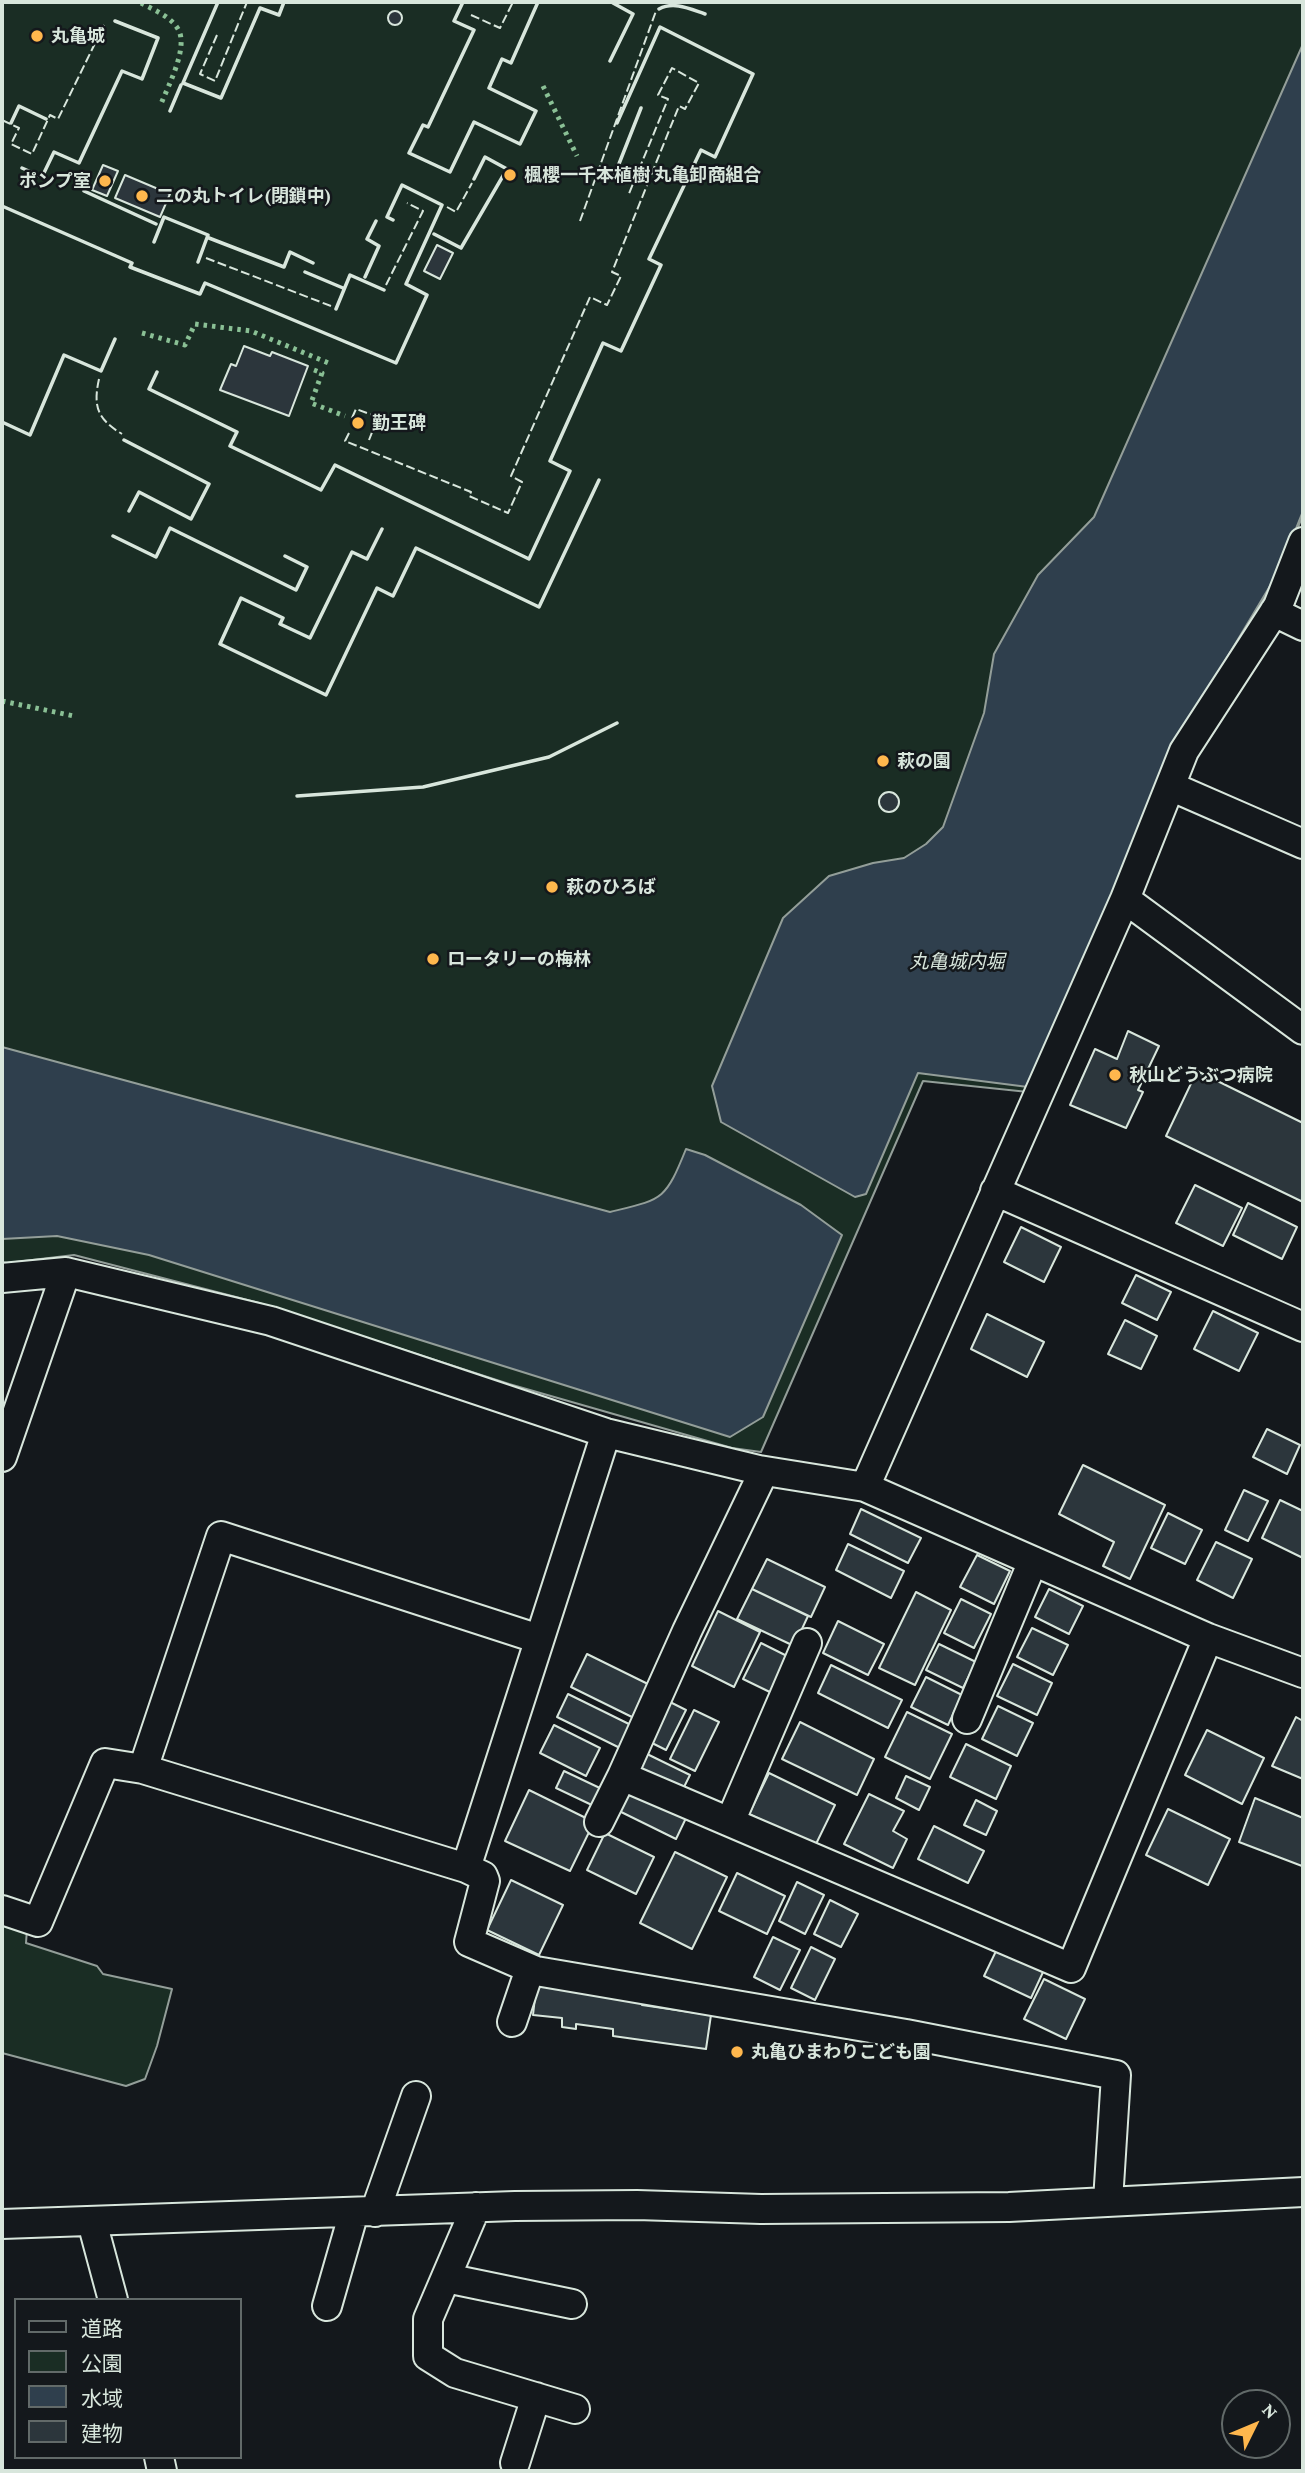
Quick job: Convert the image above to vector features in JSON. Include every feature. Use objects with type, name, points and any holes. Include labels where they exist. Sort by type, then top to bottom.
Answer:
[{"type":"street","points":[[865,1487],[1125,899],[1184,751],[1274,612],[1303,542]]},
{"type":"street","points":[[1274,612],[1303,626]]},
{"type":"street","points":[[1170,786],[1303,844]]},
{"type":"street","points":[[1125,899],[1303,1030]]},
{"type":"street","points":[[995,1191],[1303,1327]]},
{"type":"street","points":[[2,1278],[66,1272],[271,1321],[606,1433],[764,1471],[865,1487],[1208,1638],[1303,1673]]},
{"type":"street","points":[[2,1457],[66,1272]]},
{"type":"street","points":[[466,1868],[606,1433]]},
{"type":"street","points":[[599,1822],[764,1471]]},
{"type":"street","points":[[143,1769],[221,1536],[539,1639]]},
{"type":"street","points":[[967,1719],[1033,1561]]},
{"type":"street","points":[[622,1776],[1071,1968],[1208,1638]]},
{"type":"street","points":[[730,1822],[807,1643]]},
{"type":"street","points":[[2,1910],[38,1922],[105,1763],[143,1769],[466,1868],[484,1876],[469,1942],[530,1969],[906,2034],[1116,2075],[1108,2201]]},
{"type":"street","points":[[512,2022],[530,1969]]},
{"type":"street","points":[[327,2306],[416,2096]]},
{"type":"street","points":[[2,2224],[476,2207],[995,2207],[1303,2192]]},
{"type":"street","points":[[476,2207],[428,2319],[428,2356],[455,2373],[575,2409]]},
{"type":"street","points":[[92,2222],[112,2298]]},
{"type":"street","points":[[446,2278],[572,2304]]},
{"type":"street","points":[[515,2463],[536,2397]]},
{"type":"green space","points":[[2,2],[1303,2],[1303,515],[1280,572],[1181,736],[1028,1092],[923,1081],[761,1452],[732,1448],[509,1384],[259,1303],[74,1255],[2,1262]]},
{"type":"green space","points":[[2,1922],[27,1929],[26,1943],[97,1966],[103,1974],[172,1989],[145,2079],[126,2086],[2,2053]]},
{"type":"water","name":"丸亀城内堀","points":[[1303,44],[1303,511],[1279,571],[1180,736],[1028,1087],[918,1073],[866,1194],[855,1197],[721,1122],[712,1086],[783,918],[829,876],[873,863],[904,858],[926,844],[943,827],[984,713],[994,654],[1038,575],[1094,517]]},
{"type":"water","points":[[2,1047],[610,1212],[641,1204],[660,1195],[673,1179],[686,1149],[705,1155],[801,1205],[842,1235],[763,1417],[730,1437],[149,1255],[57,1236],[2,1239]]},
{"type":"building","points":[[395,11],[400,13],[400,23],[395,25],[390,23],[388,18],[390,13]]},
{"type":"building","name":"ポンプ室","points":[[103,165],[118,171],[107,196],[92,190]]},
{"type":"building","name":"二の丸トイレ(閉鎖中)","points":[[125,175],[170,194],[160,217],[115,198]]},
{"type":"building","points":[[437,245],[453,253],[440,279],[424,271]]},
{"type":"building","points":[[244,346],[270,356],[272,352],[308,366],[289,416],[220,390],[231,364],[236,366]]},
{"type":"building","points":[[889,792],[896,795],[899,802],[896,809],[889,812],[882,809],[879,802],[882,795]]},
{"type":"building","name":"秋山どうぶつ病院","points":[[1128,1031],[1159,1046],[1138,1090],[1143,1092],[1126,1128],[1070,1105],[1095,1049],[1117,1059]]},
{"type":"building","points":[[1197,1071],[1303,1123],[1303,1202],[1166,1136]]},
{"type":"building","points":[[1195,1185],[1242,1208],[1223,1246],[1176,1223]]},
{"type":"building","points":[[1248,1203],[1297,1227],[1282,1259],[1233,1235]]},
{"type":"building","points":[[1021,1227],[1061,1247],[1044,1282],[1004,1262]]},
{"type":"building","points":[[1136,1275],[1171,1292],[1157,1320],[1122,1303]]},
{"type":"building","points":[[1213,1311],[1258,1333],[1239,1371],[1194,1349]]},
{"type":"building","points":[[987,1314],[1044,1342],[1027,1377],[971,1349]]},
{"type":"building","points":[[1125,1320],[1157,1336],[1141,1369],[1108,1354]]},
{"type":"building","points":[[1267,1429],[1300,1445],[1287,1474],[1253,1457]]},
{"type":"building","points":[[1083,1465],[1165,1505],[1130,1579],[1103,1566],[1114,1542],[1059,1514]]},
{"type":"building","points":[[1244,1490],[1268,1501],[1248,1541],[1225,1530]]},
{"type":"building","points":[[1280,1500],[1303,1511],[1303,1558],[1262,1538]]},
{"type":"building","points":[[861,1509],[921,1538],[908,1563],[850,1534]]},
{"type":"building","points":[[1168,1513],[1202,1530],[1185,1564],[1151,1548]]},
{"type":"building","points":[[1216,1542],[1252,1559],[1233,1598],[1197,1580]]},
{"type":"building","points":[[848,1544],[904,1571],[891,1598],[836,1570]]},
{"type":"building","points":[[977,1555],[1010,1571],[994,1604],[960,1587]]},
{"type":"building","points":[[767,1559],[825,1587],[811,1617],[752,1589]]},
{"type":"building","points":[[752,1589],[808,1616],[794,1646],[737,1619]]},
{"type":"building","points":[[1049,1589],[1083,1606],[1069,1634],[1035,1617]]},
{"type":"building","points":[[916,1592],[951,1610],[915,1685],[879,1668]]},
{"type":"building","points":[[961,1599],[991,1614],[974,1648],[944,1633]]},
{"type":"building","points":[[718,1611],[760,1632],[734,1687],[692,1666]]},
{"type":"building","points":[[838,1621],[884,1644],[868,1675],[823,1653]]},
{"type":"building","points":[[1032,1628],[1068,1645],[1053,1675],[1017,1657]]},
{"type":"building","points":[[761,1643],[795,1660],[778,1696],[743,1679]]},
{"type":"building","points":[[939,1644],[976,1662],[963,1688],[926,1670]]},
{"type":"building","points":[[587,1654],[652,1686],[636,1719],[571,1687]]},
{"type":"building","points":[[1013,1664],[1052,1683],[1037,1715],[997,1696]]},
{"type":"building","points":[[831,1665],[902,1700],[888,1728],[818,1693]]},
{"type":"building","points":[[926,1677],[962,1695],[948,1725],[911,1707]]},
{"type":"building","points":[[568,1694],[633,1726],[622,1749],[557,1717]]},
{"type":"building","points":[[666,1700],[686,1710],[666,1750],[646,1740]]},
{"type":"building","points":[[998,1706],[1033,1723],[1017,1756],[982,1739]]},
{"type":"building","points":[[694,1710],[719,1722],[695,1771],[670,1759]]},
{"type":"building","points":[[907,1712],[952,1734],[930,1779],[885,1757]]},
{"type":"building","points":[[1296,1717],[1303,1721],[1303,1779],[1272,1766]]},
{"type":"building","points":[[800,1722],[874,1759],[857,1795],[782,1759]]},
{"type":"building","points":[[554,1725],[600,1748],[586,1776],[540,1753]]},
{"type":"building","points":[[1207,1730],[1264,1758],[1242,1804],[1185,1775]]},
{"type":"building","points":[[966,1744],[1011,1766],[996,1799],[950,1777]]},
{"type":"building","points":[[645,1753],[690,1775],[678,1799],[633,1777]]},
{"type":"building","points":[[564,1771],[604,1790],[596,1807],[556,1788]]},
{"type":"building","points":[[769,1773],[835,1805],[815,1846],[749,1814]]},
{"type":"building","points":[[906,1776],[930,1787],[919,1810],[896,1798]]},
{"type":"building","points":[[622,1784],[687,1816],[676,1839],[611,1807]]},
{"type":"building","points":[[529,1790],[594,1822],[570,1871],[505,1841]]},
{"type":"building","points":[[869,1794],[904,1811],[893,1831],[907,1839],[893,1868],[844,1844]]},
{"type":"building","points":[[1255,1798],[1303,1818],[1302,1866],[1239,1842]]},
{"type":"building","points":[[976,1800],[997,1811],[986,1835],[964,1825]]},
{"type":"building","points":[[1168,1809],[1230,1839],[1208,1885],[1146,1855]]},
{"type":"building","points":[[934,1826],[984,1851],[968,1883],[918,1859]]},
{"type":"building","points":[[605,1833],[654,1857],[636,1894],[587,1870]]},
{"type":"building","points":[[675,1852],[727,1877],[692,1949],[640,1923]]},
{"type":"building","points":[[737,1873],[785,1896],[767,1934],[719,1911]]},
{"type":"building","points":[[511,1880],[563,1905],[539,1955],[487,1930]]},
{"type":"building","points":[[797,1882],[824,1895],[805,1934],[779,1921]]},
{"type":"building","points":[[830,1900],[858,1914],[841,1947],[814,1934]]},
{"type":"building","points":[[773,1937],[800,1950],[780,1990],[754,1977]]},
{"type":"building","points":[[811,1947],[835,1959],[815,2000],[791,1988]]},
{"type":"building","points":[[998,1947],[1044,1970],[1031,1998],[984,1976]]},
{"type":"building","points":[[1044,1979],[1085,1999],[1066,2039],[1024,2019]]},
{"type":"building","points":[[544,1985],[643,2001],[642,2005],[711,2015],[706,2049],[613,2036],[613,2029],[576,2024],[576,2029],[562,2027],[562,2018],[533,2015],[536,1989]]},
{"type":"hedge","points":[[141,3],[171,20],[181,37],[179,56],[161,104]]},
{"type":"hedge","points":[[543,86],[577,156]]},
{"type":"hedge","points":[[142,333],[185,345],[195,324],[251,331],[331,364]]},
{"type":"hedge","points":[[314,370],[322,373],[311,403],[345,416]]},
{"type":"hedge","points":[[2,701],[74,716]]},
{"type":"fence","points":[[217,35],[200,74],[215,81],[247,2]]},
{"type":"fence","points":[[471,15],[500,28],[513,2]]},
{"type":"fence","points":[[580,221],[656,11]]},
{"type":"fence","points":[[2,120],[19,128],[11,144],[32,154],[50,115],[58,119],[104,25]]},
{"type":"fence","points":[[349,433],[345,441],[471,492],[469,496],[508,513],[522,482],[511,476],[590,297],[607,305],[621,276],[612,272],[679,106],[685,109],[699,83],[672,68],[658,95],[668,99],[628,196]]},
{"type":"fence","points":[[447,207],[456,212],[472,183]]},
{"type":"fence","points":[[386,285],[423,211],[407,203]]},
{"type":"fence","points":[[206,258],[331,306]]},
{"type":"fence","points":[[99,379],[99,411],[107,423],[122,434]]},
{"type":"fence","points":[[352,418],[356,409],[378,417],[369,440]]},
{"type":"wall","points":[[218,2],[183,83],[221,98],[260,8],[279,15],[284,2]]},
{"type":"wall","points":[[463,2],[454,21],[474,30],[428,127],[423,125],[409,153],[450,172],[474,122],[520,144],[536,111],[489,88],[502,59],[511,63],[538,2]]},
{"type":"wall","points":[[610,61],[633,14],[613,2]]},
{"type":"wall","points":[[659,9],[676,6],[705,14]]},
{"type":"wall","points":[[22,168],[42,177],[54,152],[79,163],[122,71],[142,79],[158,38],[115,21]]},
{"type":"wall","points":[[157,372],[149,389],[237,432],[230,446],[321,490],[335,465],[529,559],[570,471],[550,461],[603,343],[621,351],[661,265],[649,259],[701,150],[715,157],[753,74],[660,27],[617,123]]},
{"type":"wall","points":[[170,111],[181,85]]},
{"type":"wall","points":[[11,123],[19,106],[46,119]]},
{"type":"wall","points":[[613,179],[641,108]]},
{"type":"wall","points":[[434,234],[461,248],[507,169],[485,157],[474,179]]},
{"type":"wall","points":[[2,206],[132,263],[130,267],[200,294],[205,283],[396,363],[427,295],[406,284],[442,205],[402,185],[387,217],[393,220]]},
{"type":"wall","points":[[84,191],[156,224]]},
{"type":"wall","points":[[154,242],[164,217],[208,235],[198,262]]},
{"type":"wall","points":[[365,277],[379,246],[367,239],[376,221]]},
{"type":"wall","points":[[209,238],[284,267],[290,252],[313,263]]},
{"type":"wall","points":[[305,272],[343,288]]},
{"type":"wall","points":[[336,309],[350,275],[384,290]]},
{"type":"wall","points":[[2,422],[30,435],[64,355],[101,371],[115,339]]},
{"type":"wall","points":[[124,440],[209,484],[191,519],[139,492],[129,511]]},
{"type":"wall","points":[[382,529],[367,559],[352,552],[310,638],[280,624],[283,618],[241,598],[220,644],[326,695],[377,588],[393,596],[416,548],[539,607],[599,480]]},
{"type":"wall","points":[[113,536],[156,557],[170,528],[296,590],[307,567],[285,556]]},
{"type":"wall","points":[[297,796],[423,787],[549,757],[617,723]]},
{"type":"place","name":"丸亀城","points":[[37,36]]},
{"type":"place","name":"楓櫻一千本植樹 丸亀卸商組合","points":[[510,175]]},
{"type":"place","name":"ポンプ室","points":[[105,181]]},
{"type":"place","name":"二の丸トイレ(閉鎖中)","points":[[142,196]]},
{"type":"place","name":"勤王碑","points":[[358,423]]},
{"type":"place","name":"萩の園","points":[[883,761]]},
{"type":"place","name":"萩のひろば","points":[[552,887]]},
{"type":"place","name":"ロータリーの梅林","points":[[433,959]]},
{"type":"place","name":"秋山どうぶつ病院","points":[[1115,1075]]},
{"type":"place","name":"丸亀ひまわりこども園","points":[[737,2052]]}]
